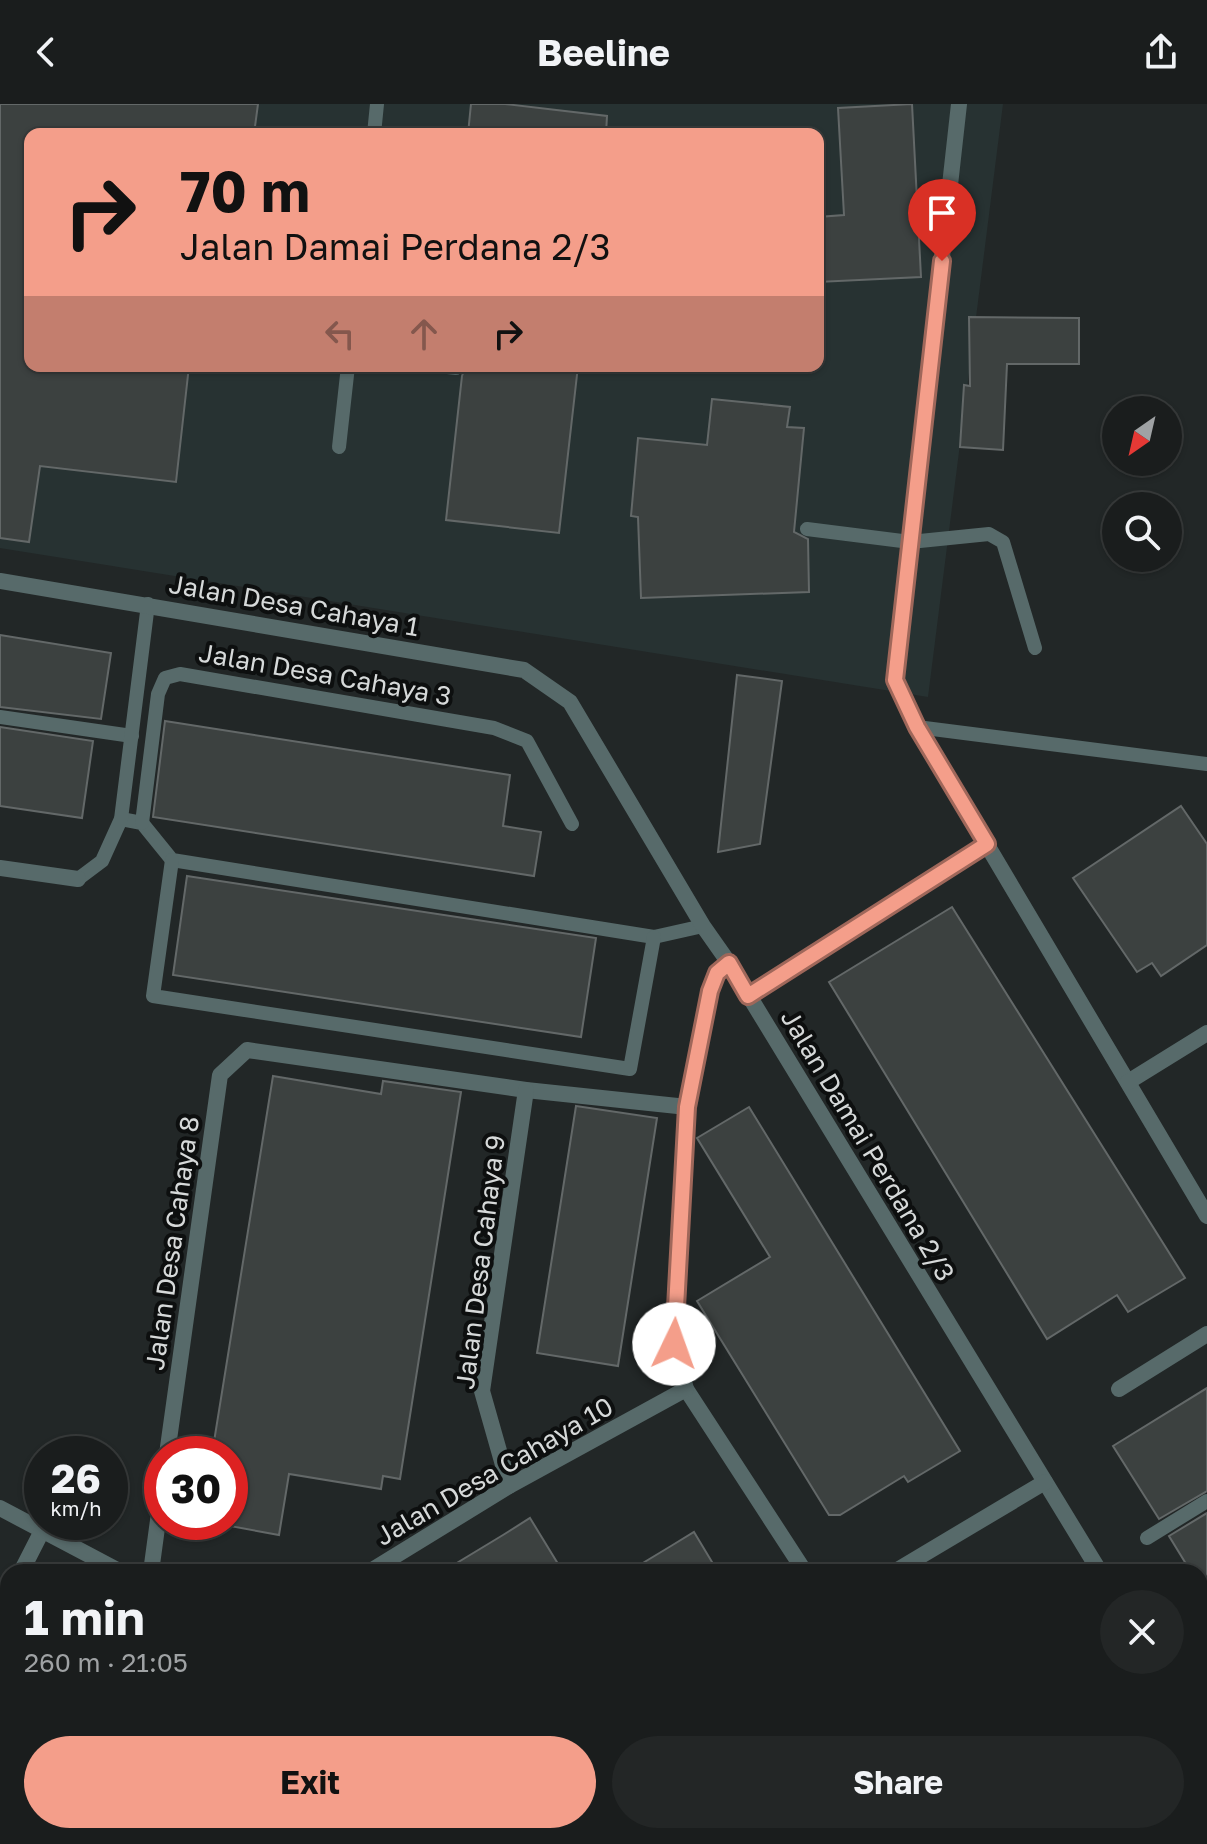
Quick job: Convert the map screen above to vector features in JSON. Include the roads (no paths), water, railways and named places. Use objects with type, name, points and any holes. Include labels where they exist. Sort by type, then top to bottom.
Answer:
[{"type":"street","points":[[959,104],[895,680],[917,727],[1207,1216]]},
{"type":"street","name":"Jalan Desa Cahaya 1","points":[[0,581],[524,670],[570,702]]},
{"type":"street","name":"Jalan Damai Perdana 2/3","points":[[570,702],[703,926],[729,963],[1095,1564]]},
{"type":"street","points":[[748,996],[987,844]]},
{"type":"street","points":[[0,868],[78,879]]},
{"type":"street","points":[[729,963],[717,973],[710,991],[687,1107],[674,1344],[686,1389],[800,1564]]},
{"type":"street","points":[[1128,1082],[1207,1033]]},
{"type":"street","name":"Jalan Desa Cahaya 8","points":[[170,1436],[220,1075],[247,1050],[526,1090]]},
{"type":"street","points":[[526,1090],[687,1107]]},
{"type":"street","name":"Jalan Desa Cahaya 9","points":[[509,1486],[482,1391],[526,1090]]},
{"type":"street","points":[[1119,1389],[1207,1334]]},
{"type":"street","name":"Jalan Desa Cahaya 10","points":[[382,1564],[509,1486],[686,1389]]},
{"type":"street","points":[[907,1564],[1045,1482]]},
{"type":"street","points":[[0,1508],[24,1520]]},
{"type":"street","points":[[25,1564],[37,1540]]},
{"type":"street","points":[[63,1540],[106,1564]]},
{"type":"street","points":[[152,1564],[155,1540]]},
{"type":"lane","points":[[375,128],[377,104]]},
{"type":"lane","points":[[339,447],[347,372]]},
{"type":"lane","points":[[807,529],[910,542],[989,534],[1003,542],[1035,648]]},
{"type":"lane","points":[[78,879],[102,861],[121,819],[148,604]]},
{"type":"lane","name":"Jalan Desa Cahaya 3","points":[[142,823],[158,694],[165,678],[180,674],[494,728],[527,741],[572,824]]},
{"type":"lane","points":[[0,717],[132,736]]},
{"type":"lane","points":[[917,727],[1207,764]]},
{"type":"lane","points":[[121,819],[142,823],[172,860],[654,937],[703,926]]},
{"type":"lane","points":[[172,860],[153,996],[630,1069],[654,937]]},
{"type":"lane","points":[[1147,1538],[1207,1501]]}]
